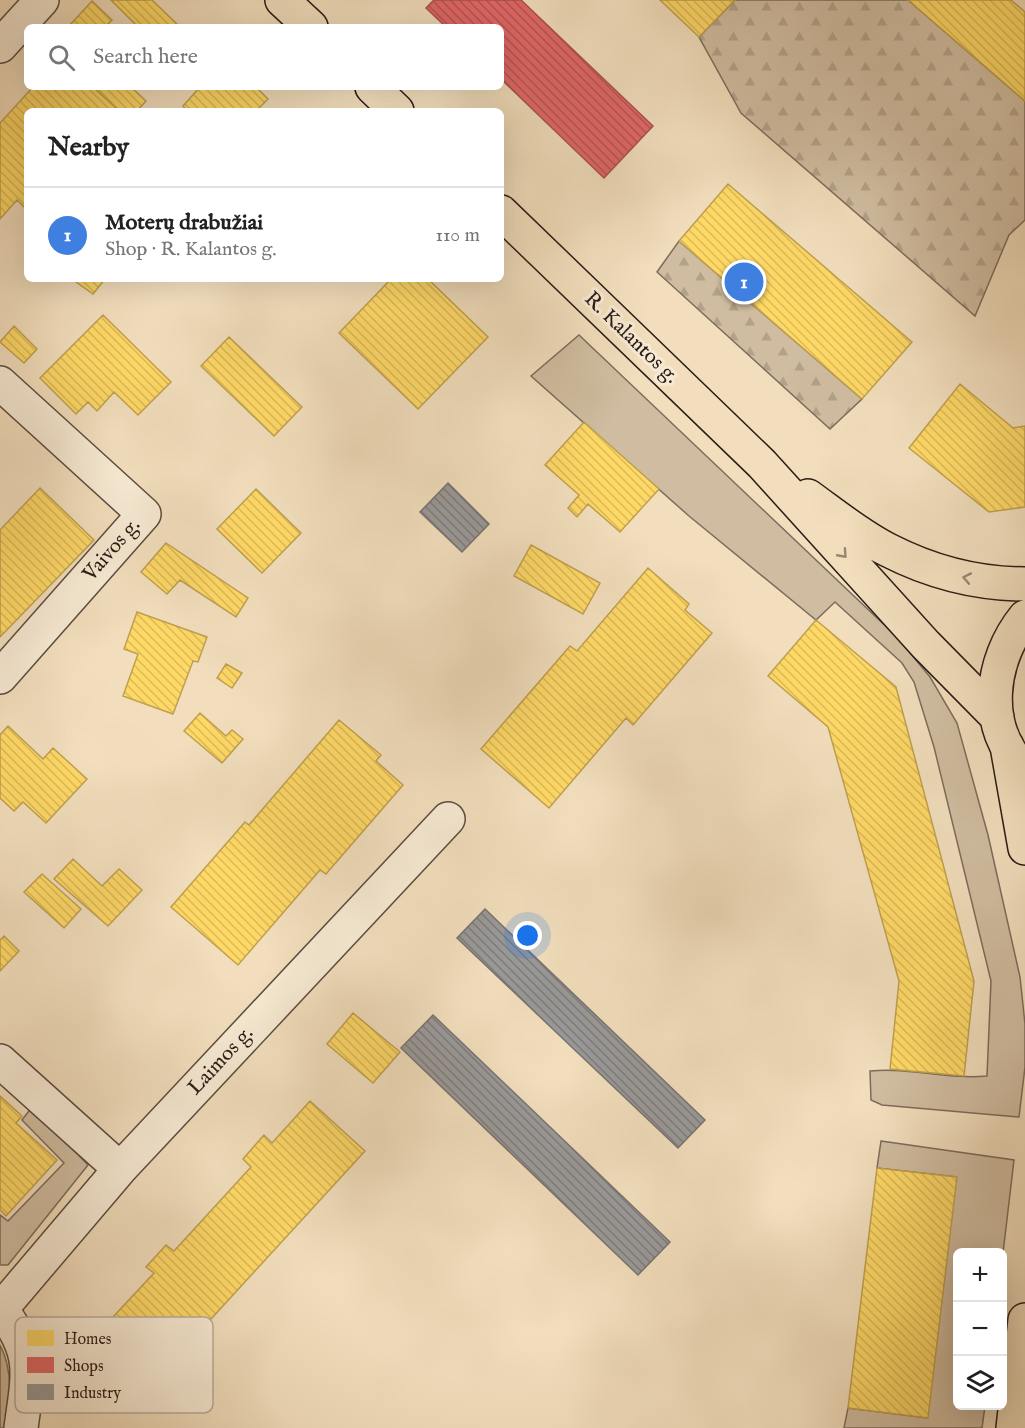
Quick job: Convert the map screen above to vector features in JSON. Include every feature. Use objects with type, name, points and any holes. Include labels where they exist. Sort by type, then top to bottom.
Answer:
[{"type":"main road","points":[[282,0],[307,24]]},
{"type":"main road","points":[[375,90],[394,108]]},
{"type":"main road","name":"R. Kalantos g.","points":[[504,215],[762,464],[1002,731],[1025,770]]},
{"type":"main road","name":"R. Kalantos g.","points":[[762,464],[885,549],[965,579],[1025,584]]},
{"type":"main road","points":[[1025,617],[1011,634],[999,661],[994,689],[1025,848]]},
{"type":"main road","points":[[1013,1428],[1025,1320]]},
{"type":"street","points":[[0,46],[42,0]]},
{"type":"street","name":"Vaivos g.","points":[[0,383],[144,514],[0,677]]},
{"type":"street","name":"Laimos g.","points":[[0,1308],[120,1169],[448,819]]},
{"type":"street","points":[[0,1061],[120,1169]]},
{"type":"street","points":[[0,1308],[15,1330]]},
{"type":"street","points":[[21,1428],[23,1413]]},
{"type":"green space","points":[[735,0],[908,0],[1025,101],[1025,220],[1009,235],[975,316],[741,113],[699,37]]},
{"type":"green space","points":[[679,241],[862,399],[830,429],[657,272]]},
{"type":"green space","points":[[579,335],[896,636],[930,677],[957,723],[988,835],[1020,977],[1025,1024],[1025,1067],[1019,1117],[882,1105],[871,1100],[870,1071],[987,1076],[991,981],[934,747],[914,682],[902,663],[835,602],[816,620],[689,516],[531,376]]},
{"type":"green space","points":[[32,1107],[88,1165],[8,1265],[0,1265],[0,1215],[8,1221],[64,1163],[22,1120]]},
{"type":"green space","points":[[881,1141],[1014,1160],[1004,1248],[953,1248],[953,1410],[984,1410],[982,1428],[844,1428],[848,1408],[927,1418],[956,1177],[877,1168]]},
{"type":"green space","points":[[0,1345],[7,1365],[10,1386],[5,1428],[0,1428]]},
{"type":"building: Homes","points":[[111,0],[152,0],[177,24],[135,24]]},
{"type":"building: Homes","points":[[660,0],[735,0],[699,37]]},
{"type":"building: Homes","points":[[908,0],[1011,0],[1025,12],[1025,101]]},
{"type":"building: Homes","points":[[92,1],[112,20],[108,24],[71,24]]},
{"type":"building: Homes","points":[[30,90],[96,90],[116,108],[24,108],[24,207],[17,200],[0,219],[0,123]]},
{"type":"building: Homes","points":[[96,90],[134,90],[146,101],[140,108],[116,108]]},
{"type":"building: Homes","points":[[197,90],[259,90],[268,99],[259,108],[185,108],[183,106]]},
{"type":"building: Homes","points":[[728,184],[912,342],[862,399],[679,241]]},
{"type":"building: Homes","points":[[76,282],[103,282],[93,294]]},
{"type":"building: Homes","points":[[388,282],[431,282],[488,337],[418,409],[339,333]]},
{"type":"building: Homes","points":[[103,315],[171,382],[138,415],[114,392],[97,411],[88,402],[76,414],[40,378]]},
{"type":"building: Homes","points":[[14,326],[37,349],[24,363],[0,342]]},
{"type":"building: Homes","points":[[229,337],[302,407],[274,436],[201,366]]},
{"type":"building: Homes","points":[[960,384],[1013,428],[1025,426],[1025,507],[989,512],[909,448]]},
{"type":"building: Homes","points":[[584,422],[659,489],[620,532],[588,504],[577,517],[568,508],[579,495],[545,465]]},
{"type":"building: Homes","points":[[40,488],[94,540],[0,637],[0,530]]},
{"type":"building: Homes","points":[[256,489],[301,533],[262,573],[217,529]]},
{"type":"building: Homes","points":[[166,543],[248,598],[236,617],[180,580],[167,594],[141,572]]},
{"type":"building: Homes","points":[[531,545],[600,583],[583,614],[514,576]]},
{"type":"building: Homes","points":[[648,568],[689,604],[685,610],[712,633],[633,725],[626,718],[549,808],[481,749],[570,646],[577,651]]},
{"type":"building: Homes","points":[[137,612],[207,637],[198,662],[193,661],[173,714],[123,696],[138,654],[124,649]]},
{"type":"building: Homes","points":[[816,620],[896,687],[974,981],[964,1076],[890,1069],[899,981],[828,727],[768,676]]},
{"type":"building: Homes","points":[[226,664],[242,673],[232,688],[217,678]]},
{"type":"building: Homes","points":[[200,713],[226,736],[232,730],[243,739],[222,763],[184,731]]},
{"type":"building: Homes","points":[[339,720],[381,755],[376,761],[403,785],[326,874],[320,870],[238,965],[171,907],[245,822],[249,825]]},
{"type":"building: Homes","points":[[8,726],[43,759],[53,748],[87,779],[46,823],[23,802],[14,811],[0,798],[0,735]]},
{"type":"building: Homes","points":[[73,859],[102,886],[119,869],[142,890],[108,926],[54,879]]},
{"type":"building: Homes","points":[[42,874],[81,909],[64,928],[24,892]]},
{"type":"building: Homes","points":[[4,936],[19,951],[0,971],[0,940]]},
{"type":"building: Homes","points":[[353,1013],[400,1052],[373,1083],[327,1044]]},
{"type":"building: Homes","points":[[0,1096],[22,1116],[16,1123],[57,1160],[6,1216],[0,1210]]},
{"type":"building: Homes","points":[[310,1101],[365,1151],[213,1317],[113,1317],[154,1273],[146,1267],[166,1245],[174,1251],[251,1167],[243,1159],[264,1135],[272,1143]]},
{"type":"building: Homes","points":[[877,1168],[957,1177],[928,1418],[848,1408]]},
{"type":"building: Shops","points":[[434,0],[521,0],[653,126],[604,178],[504,82],[504,24],[443,24],[426,8]]},
{"type":"building: Industry","points":[[448,483],[489,524],[462,552],[420,512]]},
{"type":"building: Industry","points":[[485,909],[705,1120],[678,1148],[457,938]]},
{"type":"building: Industry","points":[[433,1015],[670,1242],[638,1275],[401,1048]]},
{"type":"place","name":"Moterų drabužiai","points":[[744,282]]}]
